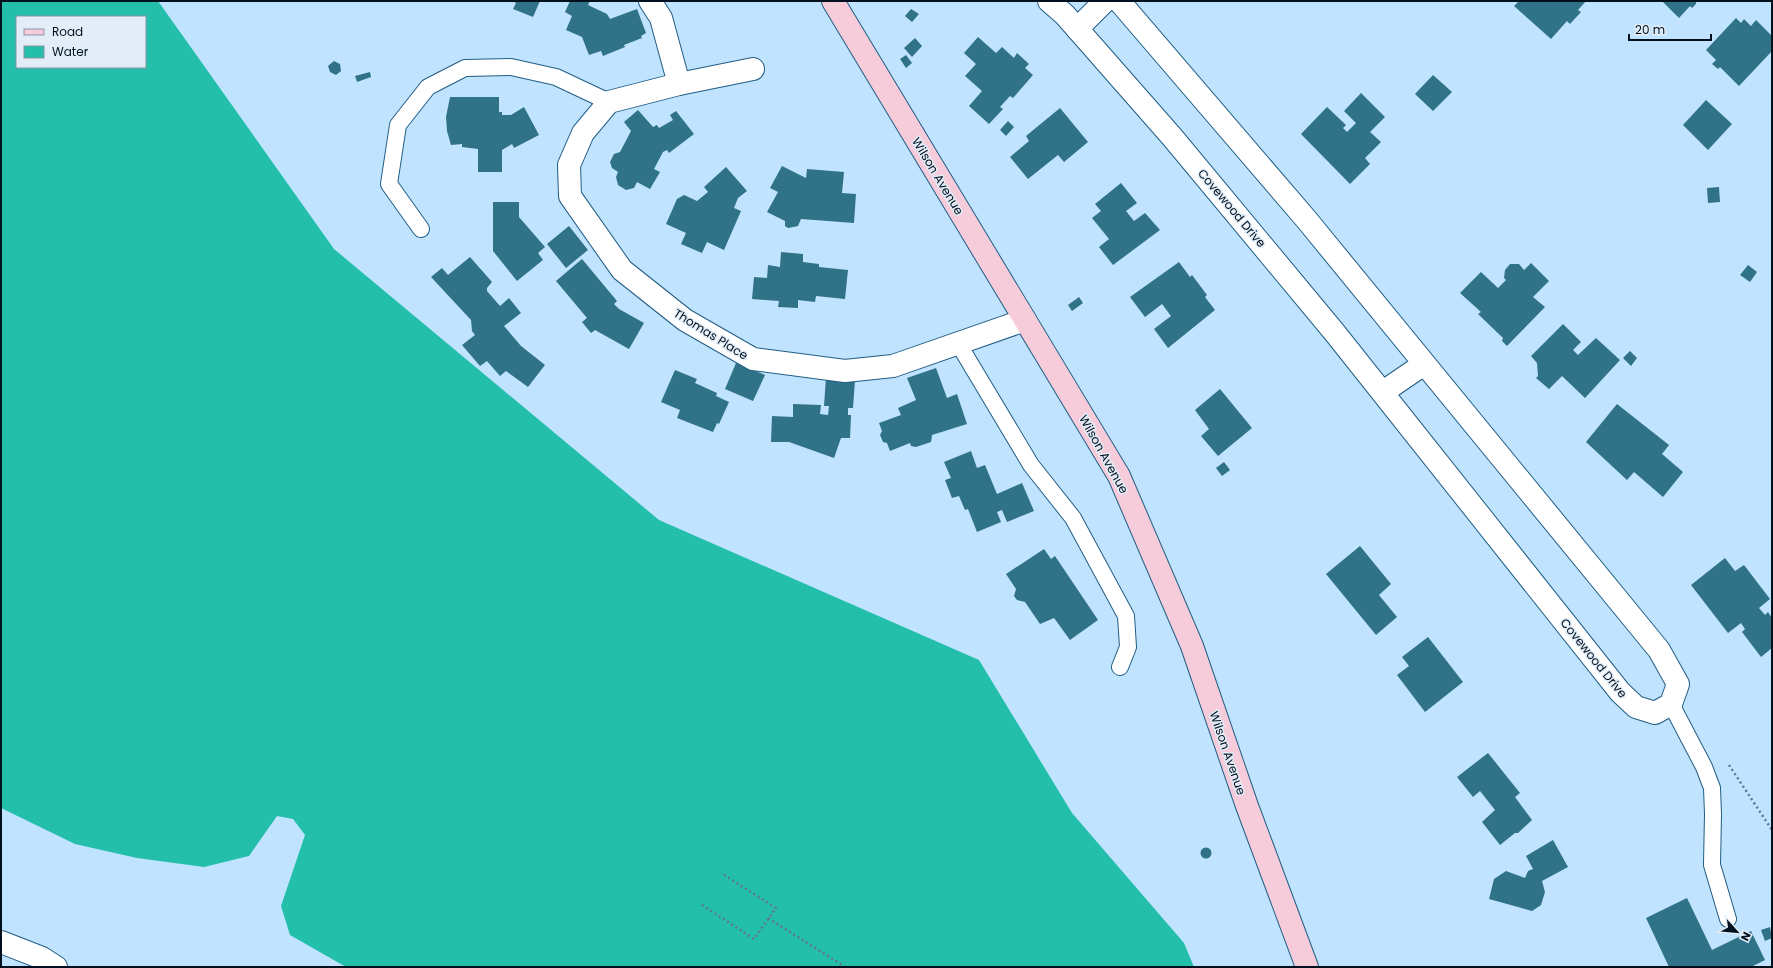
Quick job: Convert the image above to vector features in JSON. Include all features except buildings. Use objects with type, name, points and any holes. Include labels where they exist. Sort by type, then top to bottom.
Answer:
[{"type":"main road","name":"Wilson Avenue","points":[[832,1],[1026,320],[1122,483],[1192,646],[1247,806],[1307,967]]},
{"type":"street","points":[[650,1],[661,18],[679,84]]},
{"type":"street","name":"Covewood Drive","points":[[1049,1],[1077,29],[1173,138],[1383,392],[1620,692],[1636,707],[1655,712],[1670,704]]},
{"type":"street","points":[[1077,29],[1105,1]]},
{"type":"street","points":[[1119,1],[1306,219],[1659,650],[1678,684],[1670,704]]},
{"type":"street","points":[[609,102],[679,84],[753,69]]},
{"type":"street","name":"Thomas Place","points":[[609,102],[583,133],[569,166],[570,196],[622,270],[685,320],[753,359],[844,371],[893,366],[1026,320]]},
{"type":"street","points":[[1383,392],[1424,364]]},
{"type":"street","points":[[1,942],[42,958],[56,967]]},
{"type":"lane","points":[[421,230],[389,184],[398,125],[428,87],[465,68],[511,67],[556,77],[609,102]]},
{"type":"lane","points":[[958,343],[1031,465],[1073,518],[1126,616],[1128,647],[1120,668]]},
{"type":"lane","points":[[1670,704],[1704,768],[1712,788],[1712,865],[1728,919]]},
{"type":"path","points":[[702,905],[754,939],[776,908],[721,872]]},
{"type":"path","points":[[768,918],[845,967]]},
{"type":"water","points":[[1,1],[158,1],[334,249],[659,520],[979,660],[1072,813],[1184,943],[1194,967],[346,967],[290,935],[281,906],[305,835],[293,819],[277,816],[249,856],[204,867],[137,858],[75,844],[1,808]]}]
